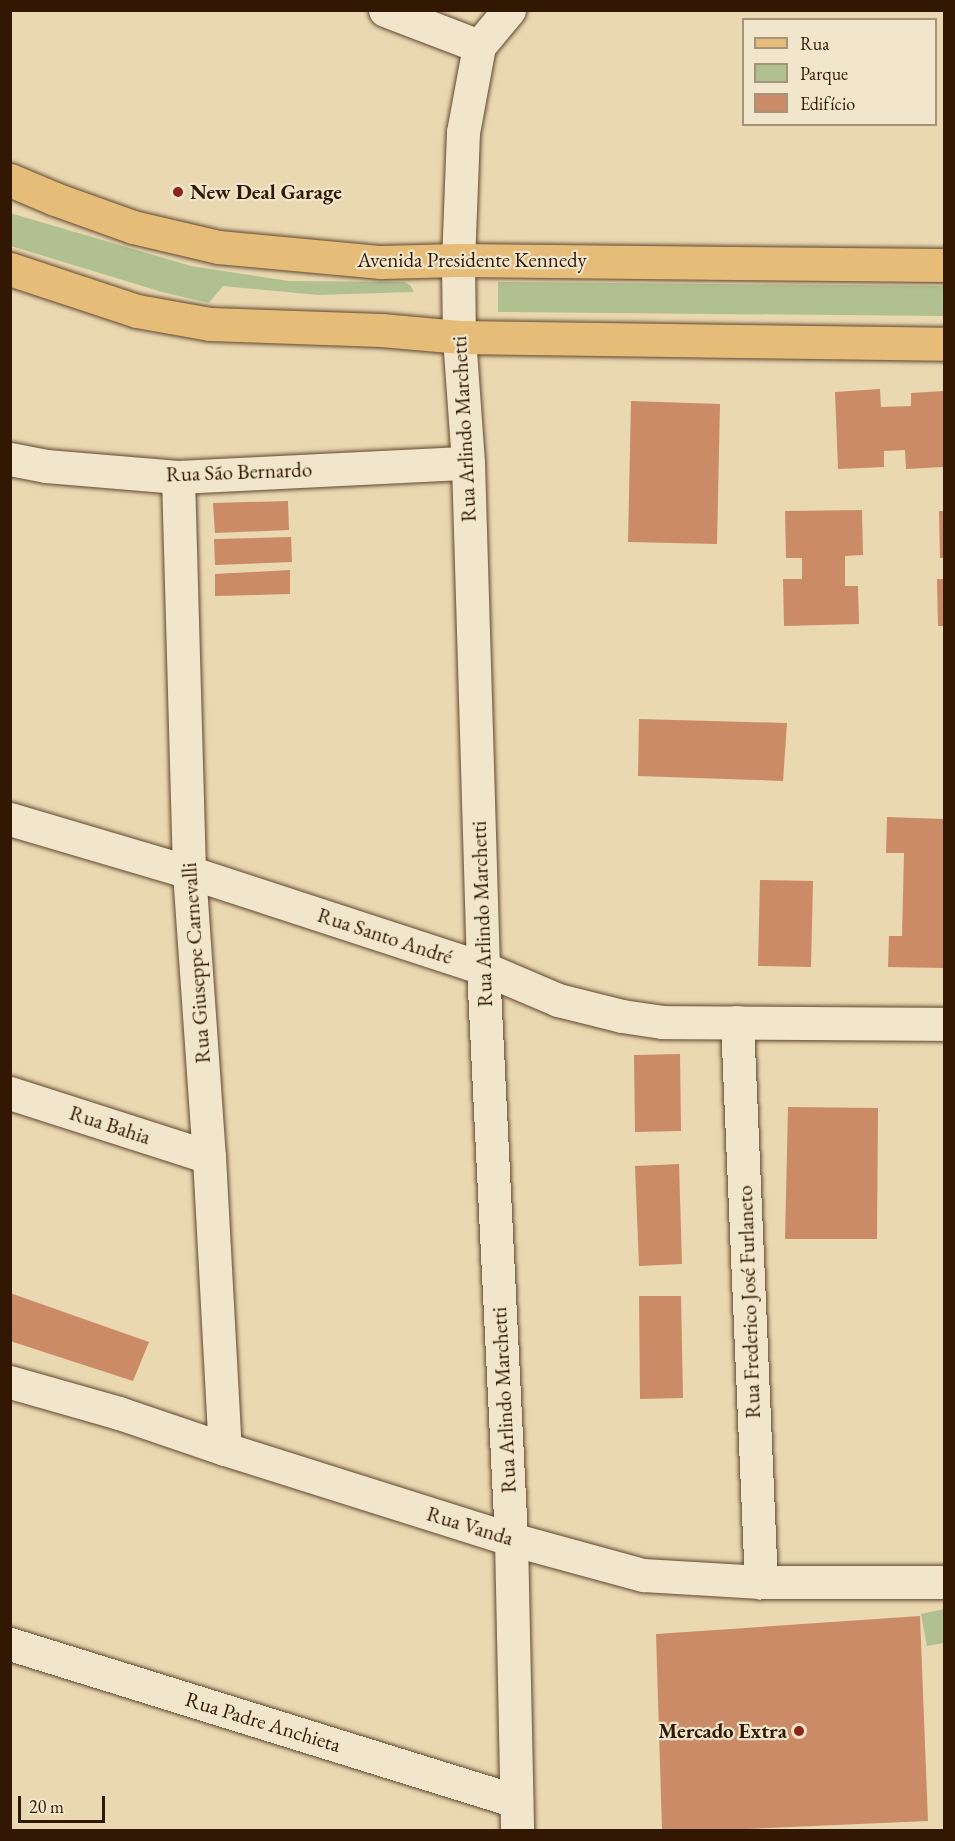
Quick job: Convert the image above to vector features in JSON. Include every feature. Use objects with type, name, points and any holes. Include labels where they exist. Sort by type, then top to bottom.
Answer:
[{"type":"main road","name":"Avenida Presidente Kennedy","points":[[10,180],[133,227],[218,247],[381,262],[458,260],[945,265]]},
{"type":"main road","points":[[10,269],[137,311],[210,324],[381,330],[459,337],[945,344]]},
{"type":"street","points":[[385,10],[479,46]]},
{"type":"street","name":"Rua Arlindo Marchetti","points":[[509,10],[479,46],[463,132],[458,260],[459,337],[468,463],[483,968],[511,1539],[516,1815]]},
{"type":"street","name":"Rua São Bernardo","points":[[10,459],[46,466],[178,477],[468,463]]},
{"type":"street","name":"Rua Giuseppe Carnevalli","points":[[178,477],[189,872],[209,1157],[225,1449]]},
{"type":"street","name":"Rua Santo André","points":[[10,819],[189,872],[483,968],[558,1000],[622,1016],[662,1022],[945,1024]]},
{"type":"street","name":"Rua Frederico José Furlaneto","points":[[737,1022],[761,1582]]},
{"type":"street","name":"Rua Bahia","points":[[10,1093],[209,1157]]},
{"type":"street","name":"Rua Vanda","points":[[10,1382],[119,1413],[225,1449],[511,1539],[643,1575],[761,1582],[945,1582]]},
{"type":"street","name":"Rua Padre Anchieta","points":[[10,1644],[516,1815]]},
{"type":"green space","points":[[10,213],[191,266],[289,281],[404,282],[410,285],[414,292],[318,295],[223,286],[209,303],[162,292],[11,246]]},
{"type":"green space","points":[[498,282],[944,286],[944,316],[498,312]]},
{"type":"green space","points":[[944,1609],[944,1643],[927,1646],[921,1614]]},
{"type":"building","points":[[880,389],[881,407],[911,406],[911,393],[944,391],[944,467],[906,469],[905,450],[884,451],[884,467],[838,469],[835,392]]},
{"type":"building","points":[[631,401],[720,404],[717,544],[628,542]]},
{"type":"building","points":[[288,501],[289,530],[215,533],[213,503]]},
{"type":"building","points":[[862,510],[863,555],[845,556],[845,586],[858,586],[859,624],[784,626],[783,579],[802,579],[802,558],[786,558],[785,511]]},
{"type":"building","points":[[939,511],[944,511],[944,558],[940,558]]},
{"type":"building","points":[[291,537],[292,562],[215,565],[214,539]]},
{"type":"building","points":[[290,570],[290,594],[215,596],[215,574]]},
{"type":"building","points":[[937,579],[944,579],[944,626],[938,626]]},
{"type":"building","points":[[639,719],[787,723],[783,781],[638,776]]},
{"type":"building","points":[[887,817],[944,819],[944,968],[888,967],[889,936],[902,936],[904,853],[886,853]]},
{"type":"building","points":[[760,880],[813,881],[811,967],[758,966]]},
{"type":"building","points":[[680,1054],[681,1131],[635,1132],[634,1055]]},
{"type":"building","points":[[788,1107],[878,1108],[877,1239],[785,1239]]},
{"type":"building","points":[[679,1164],[682,1264],[639,1266],[635,1166]]},
{"type":"building","points":[[10,1293],[149,1342],[133,1381],[10,1341]]},
{"type":"building","points":[[639,1296],[681,1296],[683,1398],[640,1399]]},
{"type":"building","points":[[920,1616],[928,1821],[723,1830],[662,1830],[656,1634]]},
{"type":"place","name":"New Deal Garage","points":[[178,192]]},
{"type":"place","name":"Mercado Extra","points":[[799,1731]]}]
